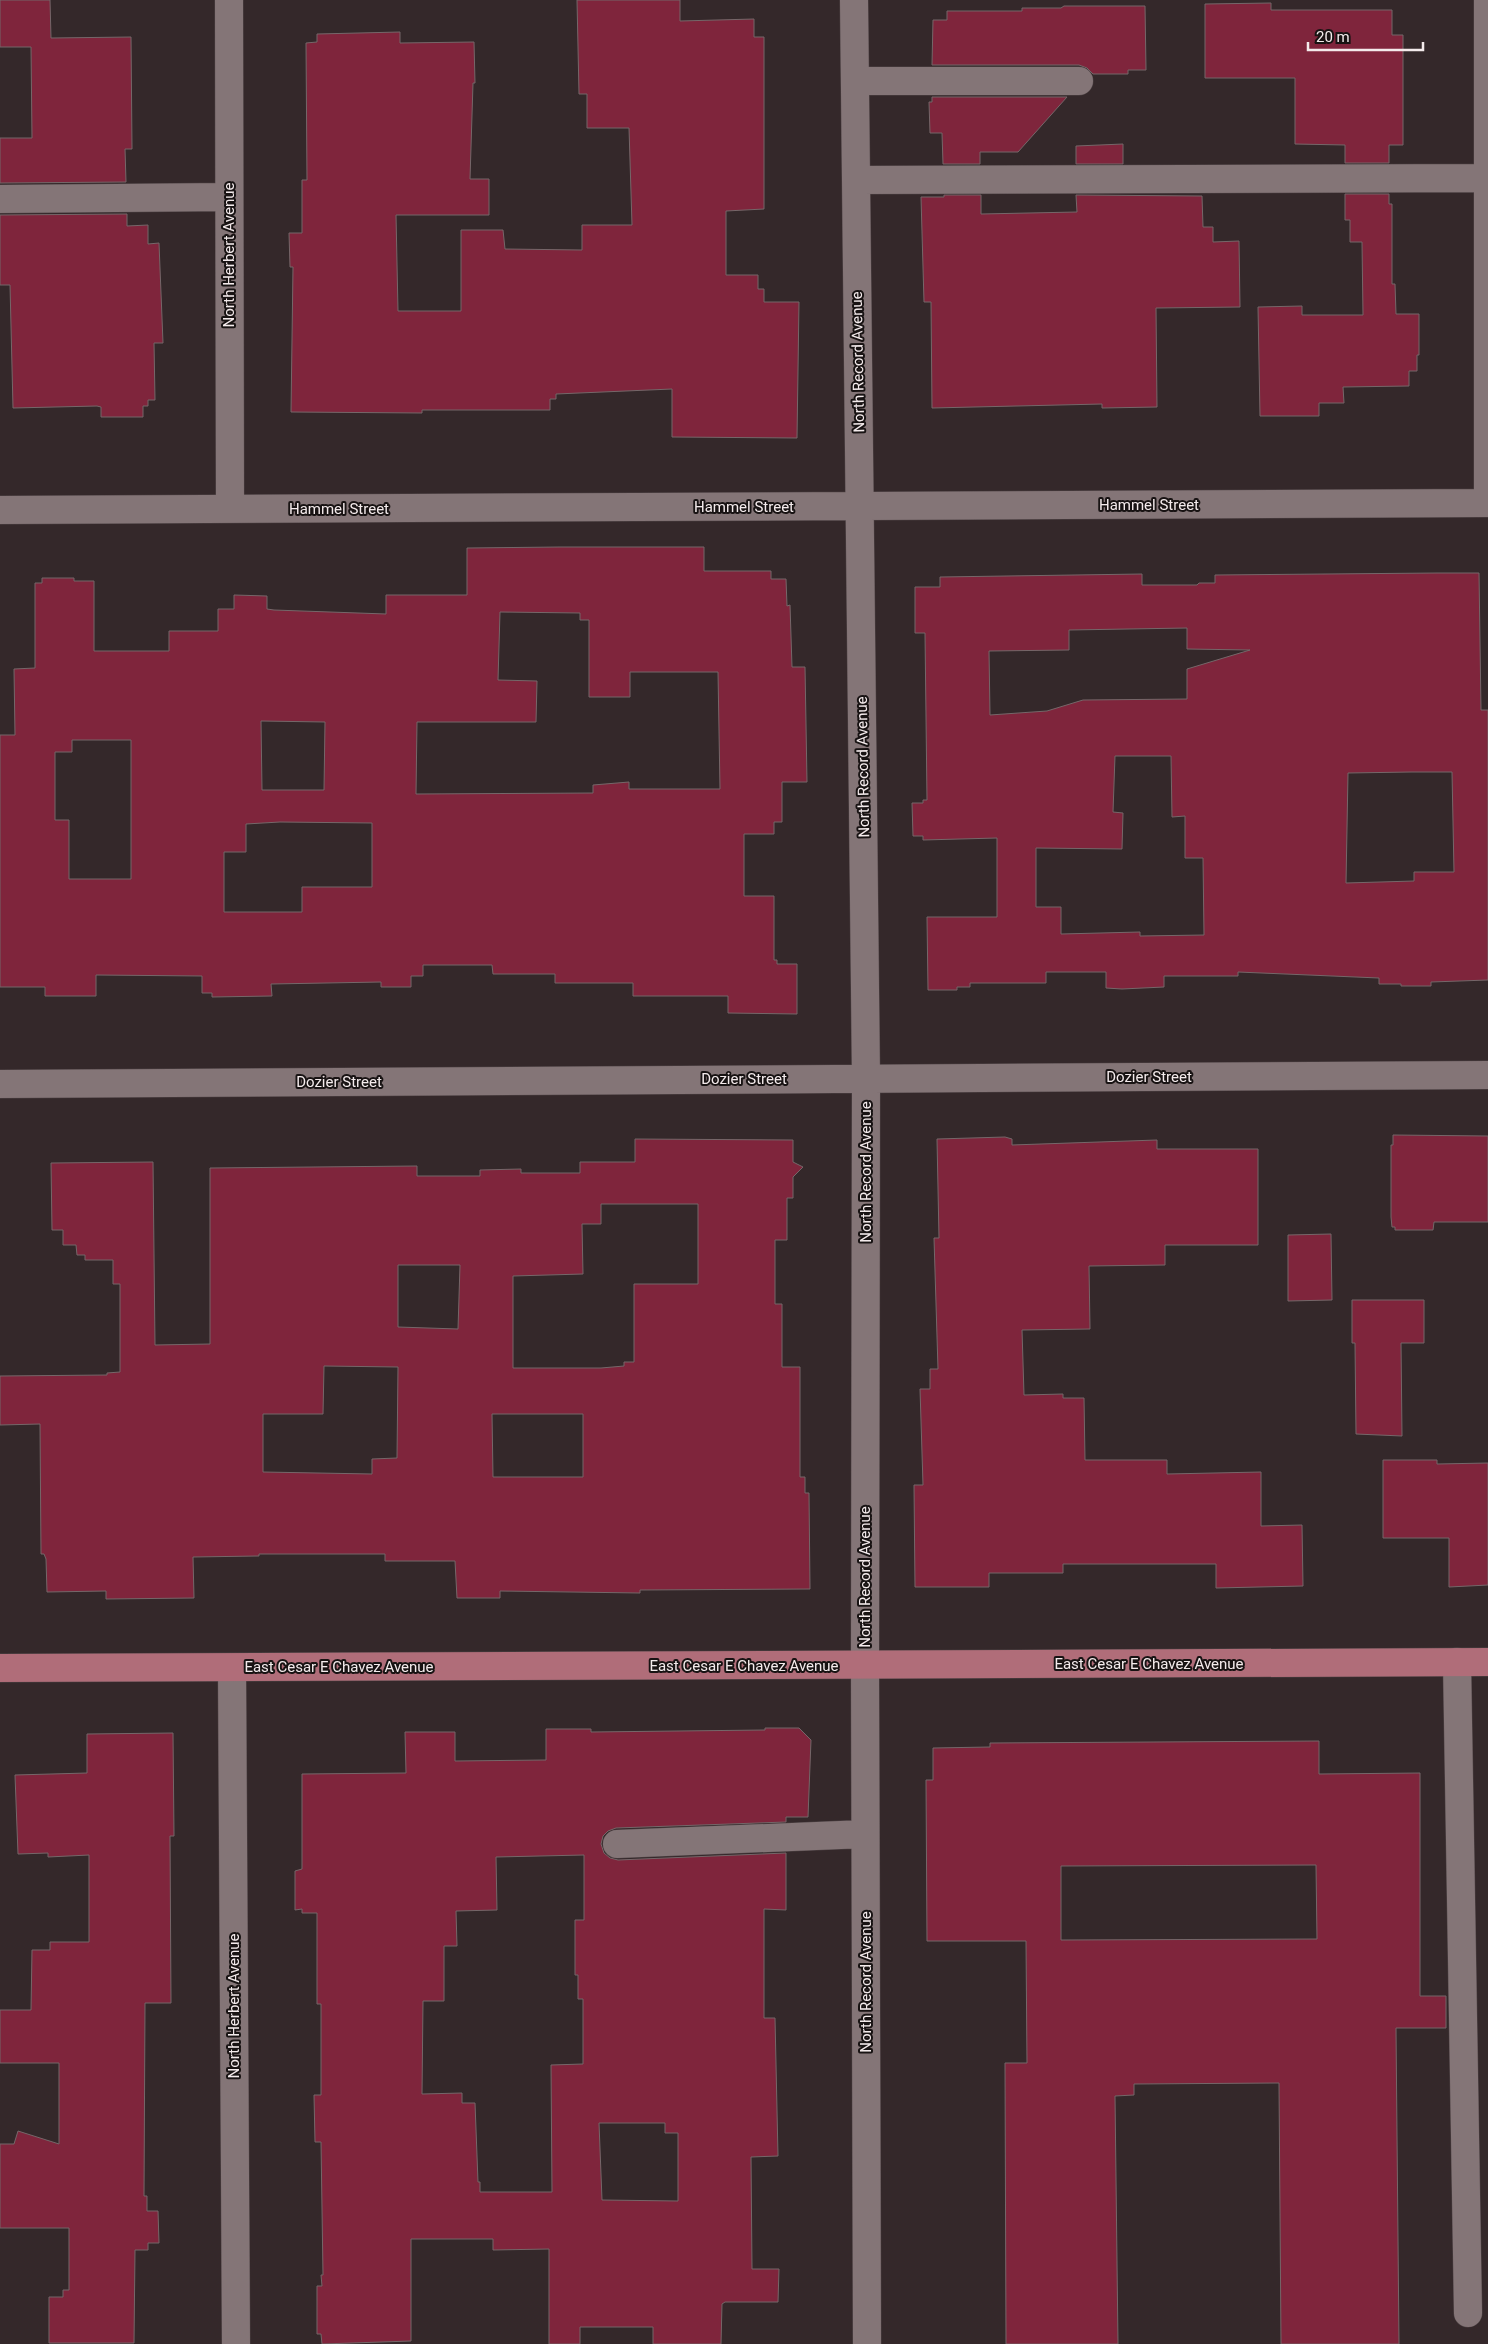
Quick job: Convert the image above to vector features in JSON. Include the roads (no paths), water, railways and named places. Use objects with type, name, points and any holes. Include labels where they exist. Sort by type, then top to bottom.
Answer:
[{"type":"main road","name":"East Cesar E Chavez Avenue","points":[[0,1668],[1488,1662]]},
{"type":"street","name":"North Herbert Avenue","points":[[229,0],[230,509]]},
{"type":"street","name":"North Record Avenue","points":[[854,0],[866,1079],[865,1834],[867,2344]]},
{"type":"street","points":[[1488,0],[1488,504]]},
{"type":"street","points":[[855,81],[1079,81]]},
{"type":"street","points":[[856,180],[1488,178]]},
{"type":"street","points":[[0,199],[229,197]]},
{"type":"street","name":"Hammel Street","points":[[0,510],[1488,504]]},
{"type":"street","name":"Dozier Street","points":[[0,1084],[1488,1075]]},
{"type":"street","points":[[1457,1662],[1468,2313]]},
{"type":"street","name":"North Herbert Avenue","points":[[232,1668],[236,2344]]},
{"type":"street","points":[[618,1844],[865,1834]]}]
